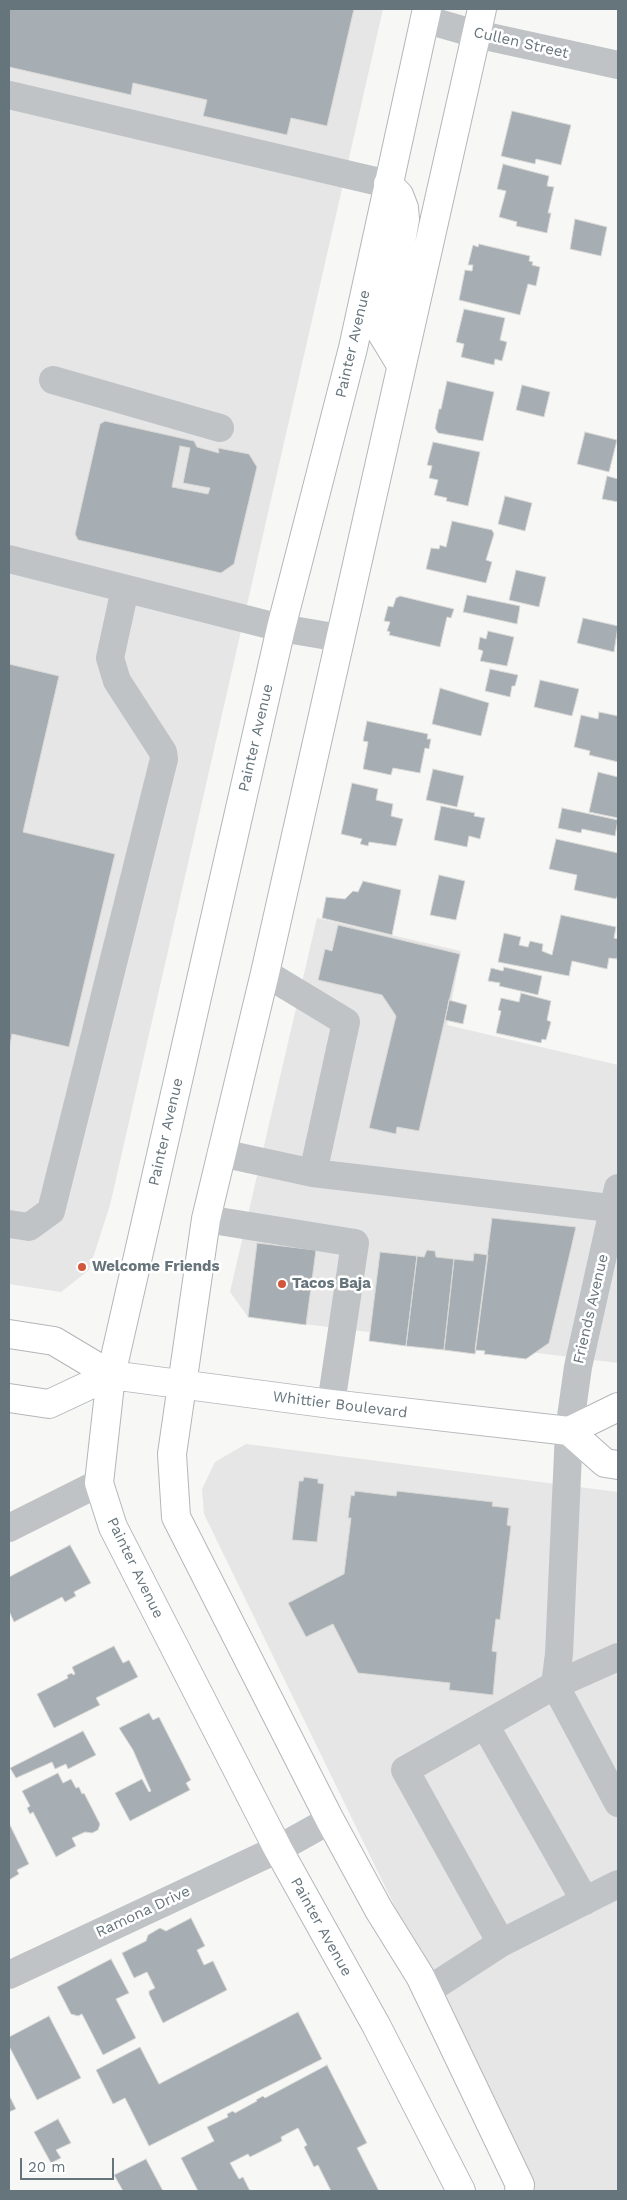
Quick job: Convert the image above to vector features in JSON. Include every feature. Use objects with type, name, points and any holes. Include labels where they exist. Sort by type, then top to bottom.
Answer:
[{"type":"main road","name":"Painter Avenue","points":[[425,14],[353,348],[281,628],[111,1375],[99,1483],[113,1527],[278,1849],[376,2025],[461,2191]]},
{"type":"main road","points":[[479,21],[265,973],[206,1219],[172,1454],[176,1517],[330,1820],[379,1910],[427,1991],[520,2185],[519,2191]]},
{"type":"main road","points":[[388,184],[399,195],[404,208],[405,219],[396,276],[381,332],[401,365]]},
{"type":"main road","name":"Whittier Boulevard","points":[[9,1334],[54,1341],[111,1375],[183,1386],[570,1431]]},
{"type":"main road","points":[[9,1398],[49,1404],[111,1375]]},
{"type":"main road","points":[[618,1408],[570,1431],[605,1463],[618,1465]]},
{"type":"street","name":"Cullen Street","points":[[425,14],[479,21],[618,65]]},
{"type":"street","points":[[9,95],[388,184]]},
{"type":"street","points":[[53,380],[220,428]]},
{"type":"street","points":[[9,560],[281,628],[340,638]]},
{"type":"street","points":[[9,1224],[29,1227],[51,1211],[164,759],[164,752],[117,680],[110,658],[125,589]]},
{"type":"street","points":[[265,973],[346,1022],[313,1173]]},
{"type":"street","points":[[221,1153],[313,1173],[617,1202]]},
{"type":"street","name":"Friends Avenue","points":[[555,1685],[559,1654],[570,1431],[578,1367],[617,1202]]},
{"type":"street","points":[[206,1219],[354,1243],[331,1404]]},
{"type":"street","points":[[9,1528],[99,1483]]},
{"type":"street","points":[[501,1943],[405,1770],[555,1685],[618,1657]]},
{"type":"street","points":[[555,1685],[618,1803]]},
{"type":"street","points":[[485,1725],[585,1900]]},
{"type":"street","name":"Ramona Drive","points":[[9,1975],[278,1849],[330,1820]]},
{"type":"street","points":[[427,1991],[501,1943],[618,1884]]},
{"type":"shaded area","points":[[9,9],[383,9],[110,1205],[89,1270],[61,1292],[9,1284]]},
{"type":"shaded area","points":[[317,918],[461,951],[447,1025],[618,1065],[618,1363],[248,1317],[230,1292]]},
{"type":"shaded area","points":[[246,1444],[618,1492],[618,2191],[533,2191],[204,1514],[202,1489],[215,1462]]},
{"type":"building","points":[[9,9],[354,9],[327,126],[291,118],[287,135],[203,116],[207,100],[133,83],[131,95],[9,67]]},
{"type":"building","points":[[512,111],[571,125],[561,165],[536,159],[535,164],[501,156]]},
{"type":"building","points":[[503,164],[549,176],[547,186],[554,187],[548,213],[551,213],[547,233],[516,226],[517,222],[499,217],[506,191],[497,189]]},
{"type":"building","points":[[575,219],[607,227],[601,256],[570,249]]},
{"type":"building","points":[[479,244],[530,256],[529,261],[533,262],[532,265],[540,267],[536,286],[528,284],[520,315],[459,300],[465,270],[472,271],[473,265],[468,265],[473,245],[478,247]]},
{"type":"building","points":[[464,309],[505,318],[500,340],[507,342],[502,361],[495,359],[494,365],[461,357],[464,344],[456,342]]},
{"type":"building","points":[[447,381],[494,392],[483,441],[438,433],[435,428]]},
{"type":"building","points":[[522,385],[550,392],[544,417],[516,410]]},
{"type":"building","points":[[105,421],[194,441],[197,447],[219,453],[218,448],[249,454],[257,467],[234,564],[221,573],[78,540],[75,534],[100,424]],"holes":[[[180,446],[190,448],[183,483],[210,488],[208,494],[172,487]]]},
{"type":"building","points":[[585,432],[617,440],[609,472],[577,464]]},
{"type":"building","points":[[433,442],[480,452],[468,506],[446,501],[447,498],[434,495],[438,480],[429,478],[432,466],[427,465]]},
{"type":"building","points":[[607,476],[618,479],[618,502],[602,499]]},
{"type":"building","points":[[505,496],[532,503],[525,531],[498,524]]},
{"type":"building","points":[[452,521],[492,530],[494,534],[486,560],[492,562],[486,583],[426,569],[431,548],[439,549],[440,545],[446,547]]},
{"type":"building","points":[[516,570],[546,577],[539,607],[509,600]]},
{"type":"building","points":[[467,595],[520,606],[517,624],[463,612]]},
{"type":"building","points":[[400,596],[454,609],[451,618],[447,617],[440,647],[389,635],[390,632],[387,631],[390,622],[384,621],[388,606],[393,607],[396,598]]},
{"type":"building","points":[[583,618],[618,626],[614,652],[577,643]]},
{"type":"building","points":[[488,631],[514,637],[507,666],[480,661],[483,651],[478,649],[480,637],[486,639]]},
{"type":"building","points":[[9,664],[59,676],[23,832],[115,854],[69,1047],[12,1034],[9,1050]]},
{"type":"building","points":[[490,669],[518,675],[515,686],[512,686],[510,697],[485,691]]},
{"type":"building","points":[[540,680],[579,689],[572,716],[534,707]]},
{"type":"building","points":[[440,688],[489,703],[481,736],[432,724]]},
{"type":"building","points":[[599,712],[618,716],[618,762],[589,755],[590,751],[574,747],[581,715],[598,719]]},
{"type":"building","points":[[367,721],[428,734],[427,739],[431,739],[429,749],[425,748],[420,773],[393,768],[391,775],[363,769],[368,742],[363,741]]},
{"type":"building","points":[[433,769],[464,776],[457,807],[426,800]]},
{"type":"building","points":[[598,772],[618,777],[618,818],[589,812]]},
{"type":"building","points":[[352,783],[378,789],[376,800],[393,804],[391,816],[403,819],[396,846],[369,842],[368,846],[360,844],[362,839],[341,834]]},
{"type":"building","points":[[441,806],[475,813],[474,816],[485,818],[480,839],[469,836],[467,847],[434,840]]},
{"type":"building","points":[[562,808],[618,820],[615,836],[582,829],[581,833],[558,828]]},
{"type":"building","points":[[556,839],[618,853],[618,895],[616,899],[574,890],[577,875],[549,869]]},
{"type":"building","points":[[439,875],[465,881],[456,920],[430,915]]},
{"type":"building","points":[[363,881],[401,890],[392,935],[322,918],[326,897],[345,899],[353,891],[358,892]]},
{"type":"building","points":[[561,915],[616,927],[614,938],[618,939],[617,959],[609,958],[607,969],[572,961],[569,976],[498,962],[504,933],[521,937],[519,945],[528,947],[530,941],[543,944],[542,951],[552,955]]},
{"type":"building","points":[[338,925],[460,954],[419,1131],[397,1127],[396,1134],[369,1128],[396,1016],[382,995],[318,980],[325,949],[332,951]]},
{"type":"building","points":[[504,967],[542,976],[538,995],[499,986],[500,983],[488,981],[491,968],[503,971]]},
{"type":"building","points":[[521,993],[551,1001],[547,1020],[551,1022],[546,1040],[542,1039],[541,1043],[496,1033],[501,1011],[498,1010],[501,998],[519,1002]]},
{"type":"building","points":[[449,1000],[467,1005],[463,1024],[445,1020]]},
{"type":"building","points":[[492,1218],[576,1227],[549,1343],[526,1359],[484,1354],[485,1351],[475,1350]]},
{"type":"building","name":"Tacos Baja","points":[[257,1243],[316,1250],[306,1325],[248,1317]]},
{"type":"building","points":[[427,1250],[435,1251],[436,1257],[454,1259],[444,1350],[406,1346],[417,1256],[424,1257]]},
{"type":"building","points":[[380,1252],[417,1256],[406,1346],[369,1341]]},
{"type":"building","points":[[474,1253],[488,1255],[475,1354],[444,1350],[454,1259],[473,1261]]},
{"type":"building","points":[[304,1477],[318,1479],[318,1483],[324,1484],[317,1542],[292,1540],[299,1481],[303,1481]]},
{"type":"building","points":[[355,1491],[396,1496],[397,1491],[493,1502],[492,1506],[509,1508],[507,1525],[511,1526],[500,1620],[496,1619],[492,1651],[497,1652],[493,1695],[449,1690],[450,1683],[358,1673],[333,1624],[306,1637],[288,1603],[344,1574],[351,1518],[348,1518],[351,1495],[354,1496]]},
{"type":"building","points":[[70,1545],[91,1583],[74,1592],[76,1596],[65,1602],[62,1597],[14,1622],[9,1611],[9,1577]]},
{"type":"building","points":[[114,1646],[123,1663],[129,1660],[138,1677],[96,1698],[100,1705],[54,1728],[37,1694],[68,1678],[67,1675],[75,1674],[72,1667]]},
{"type":"building","points":[[149,1713],[153,1720],[159,1717],[191,1780],[186,1783],[190,1790],[130,1821],[115,1793],[142,1779],[149,1792],[151,1791],[133,1750],[119,1728]]},
{"type":"building","points":[[83,1731],[96,1755],[68,1769],[66,1764],[55,1769],[52,1762],[16,1778],[10,1768]]},
{"type":"building","points":[[58,1773],[63,1783],[71,1779],[76,1788],[79,1787],[82,1794],[84,1793],[100,1824],[98,1830],[92,1833],[85,1832],[72,1838],[76,1846],[56,1857],[33,1812],[30,1814],[27,1808],[30,1806],[22,1791]]},
{"type":"building","points":[[9,1823],[29,1864],[17,1870],[19,1874],[9,1880]]},
{"type":"building","points":[[191,1918],[205,1946],[197,1950],[204,1965],[213,1961],[227,1990],[163,2023],[149,1994],[149,1991],[155,1988],[147,1972],[134,1978],[122,1953],[146,1941],[148,1935],[160,1928],[166,1931]]},
{"type":"building","points":[[111,1959],[129,1993],[116,1999],[136,2038],[103,2055],[82,2014],[78,2016],[71,2014],[57,1987]]},
{"type":"building","points":[[298,2012],[322,2059],[149,2146],[125,2098],[113,2104],[96,2070],[140,2047],[159,2084]]},
{"type":"building","points":[[49,2016],[81,2078],[37,2100],[9,2046],[9,2037]]},
{"type":"building","points":[[327,2065],[367,2143],[357,2148],[379,2191],[331,2191],[318,2165],[314,2167],[304,2147],[307,2145],[298,2128],[281,2137],[282,2141],[250,2157],[248,2154],[230,2163],[239,2179],[243,2177],[250,2191],[198,2191],[181,2158],[214,2141],[207,2127],[228,2117],[227,2114],[233,2111],[235,2113],[263,2096],[265,2098]]},
{"type":"building","points":[[9,2095],[16,2109],[9,2112]]},
{"type":"building","points":[[58,2119],[71,2143],[56,2150],[61,2158],[51,2163],[34,2132]]},
{"type":"building","points":[[146,2159],[163,2191],[123,2191],[114,2175]]},
{"type":"place","name":"Welcome Friends","points":[[82,1267]]},
{"type":"place","name":"Tacos Baja","points":[[282,1284]]}]
